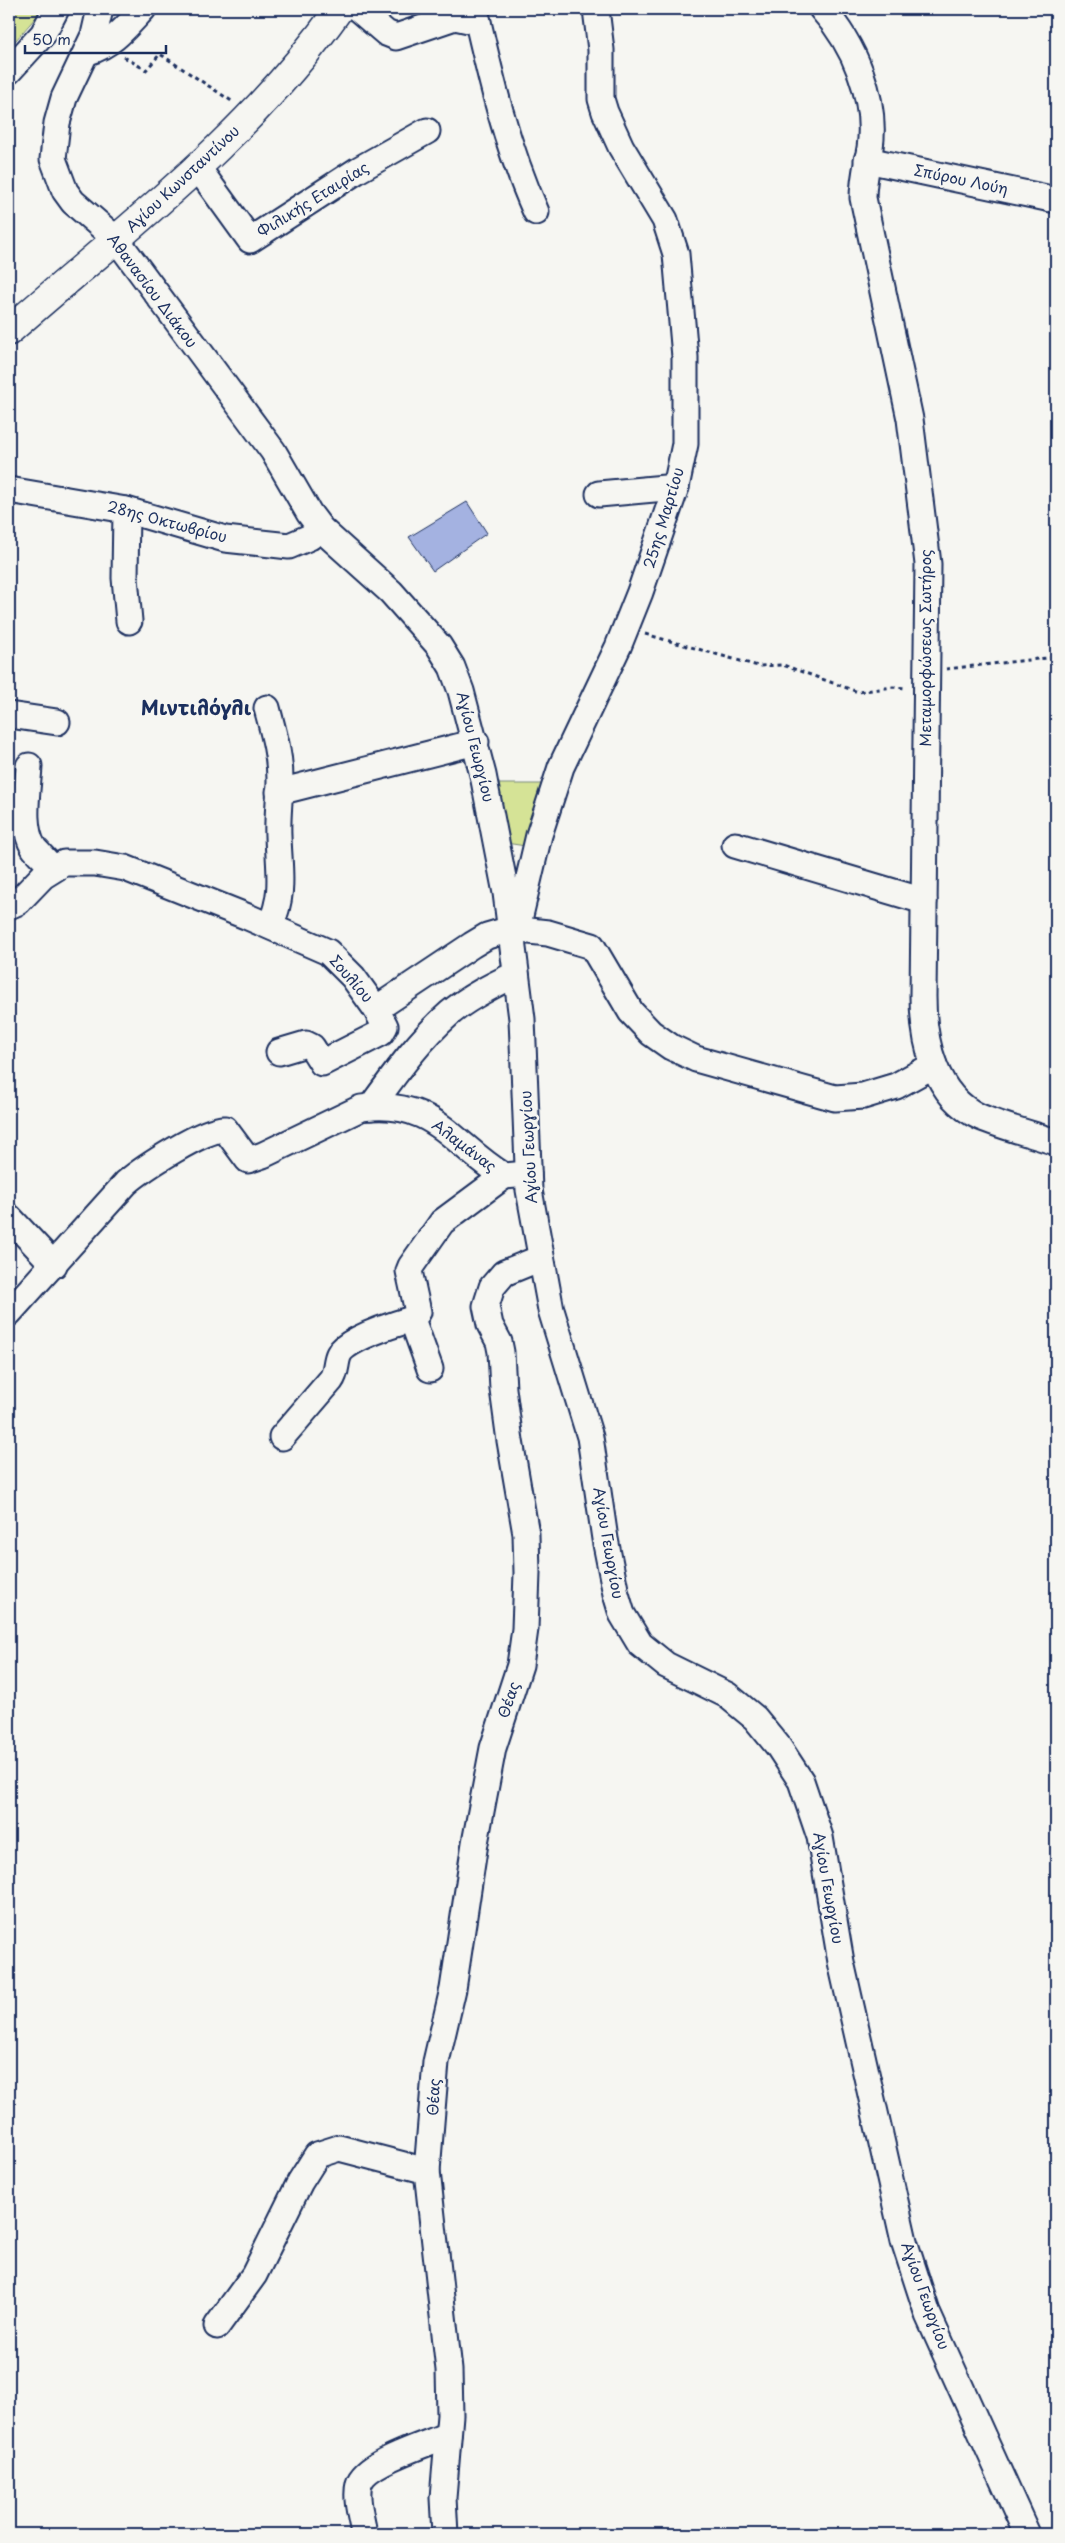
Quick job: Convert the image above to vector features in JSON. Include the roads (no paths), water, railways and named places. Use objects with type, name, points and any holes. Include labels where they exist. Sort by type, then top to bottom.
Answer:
[{"type":"main road","name":"Αγίου Κωνσταντίνου","points":[[9,331],[117,240],[198,168],[252,115],[300,61],[339,9]]},
{"type":"street","points":[[9,71],[43,34],[56,9]]},
{"type":"street","points":[[95,49],[94,35],[100,9]]},
{"type":"street","name":"Αθανασίου Διάκου","points":[[143,9],[116,37],[95,49],[64,98],[57,123],[53,159],[65,190],[73,202],[117,240],[274,450],[309,513],[321,529]]},
{"type":"street","points":[[358,9],[386,33],[396,37],[449,18],[467,18],[476,15],[492,89],[520,176],[536,212]]},
{"type":"street","name":"25ης Μαρτίου","points":[[511,929],[519,920],[539,834],[561,767],[626,629],[676,487],[683,455],[686,426],[685,357],[676,254],[665,220],[625,154],[605,112],[601,99],[601,50],[596,9]]},
{"type":"street","name":"Μεταμορφώσεως Σωτήρος","points":[[822,9],[844,36],[865,90],[870,128],[863,198],[906,395],[923,512],[928,564],[923,1015],[926,1040],[934,1065],[952,1096],[963,1107],[980,1117],[1056,1142]]},
{"type":"street","name":"Φιλικής Εταιρίας","points":[[198,168],[250,240],[358,170],[427,130]]},
{"type":"street","name":"Σπύρου Λούη","points":[[867,160],[1056,200]]},
{"type":"street","points":[[599,494],[676,487]]},
{"type":"street","name":"28ης Οκτωβρίου","points":[[9,490],[126,510],[225,539],[289,546],[310,538],[321,529]]},
{"type":"street","points":[[126,510],[124,578],[129,621]]},
{"type":"street","name":"Αγίου Γεωργίου","points":[[321,529],[391,592],[439,646],[452,667],[461,691],[476,742],[499,850],[522,1020],[516,1175],[541,1258],[551,1310],[590,1437],[605,1539],[622,1614],[640,1644],[648,1653],[666,1665],[728,1695],[755,1718],[778,1746],[801,1781],[812,1808],[830,1888],[841,1962],[904,2241],[928,2315],[1027,2534]]},
{"type":"street","points":[[267,708],[277,744],[279,792],[280,892],[279,904],[270,926]]},
{"type":"street","points":[[9,714],[57,722]]},
{"type":"street","points":[[279,792],[476,742]]},
{"type":"street","points":[[9,906],[18,902],[43,876],[53,869],[34,847],[30,837],[27,821],[28,766]]},
{"type":"street","points":[[735,845],[924,901]]},
{"type":"street","name":"Σουλίου","points":[[53,869],[64,864],[95,863],[126,868],[270,926],[328,952],[353,977],[376,1009]]},
{"type":"street","points":[[279,1052],[306,1044],[312,1047],[322,1063],[381,1032],[384,1026],[376,1009],[487,936],[511,929],[548,933],[585,942],[592,946],[631,1012],[651,1033],[671,1047],[705,1062],[835,1098],[863,1096],[896,1086],[934,1065]]},
{"type":"street","points":[[9,1313],[134,1176],[212,1130],[225,1129],[248,1160],[255,1159],[351,1112],[371,1107],[399,1068],[450,1013],[463,1003],[516,974]]},
{"type":"street","name":"Αλαμάνας","points":[[371,1107],[408,1111],[434,1121],[516,1175]]},
{"type":"street","points":[[282,1437],[332,1380],[335,1375],[339,1354],[348,1344],[412,1319],[418,1312],[409,1271],[442,1222],[516,1175]]},
{"type":"street","points":[[9,1217],[54,1265]]},
{"type":"street","name":"Θέας","points":[[445,2534],[443,2498],[448,2435],[449,2370],[427,2171],[436,2062],[453,1989],[475,1843],[493,1748],[520,1665],[525,1629],[526,1534],[510,1441],[503,1389],[501,1352],[499,1342],[490,1325],[486,1306],[492,1287],[504,1273],[541,1258]]},
{"type":"street","points":[[412,1319],[430,1369]]},
{"type":"street","points":[[217,2326],[254,2275],[300,2182],[317,2155],[339,2148],[427,2171]]},
{"type":"street","points":[[364,2534],[359,2485],[364,2473],[377,2465],[448,2435]]},
{"type":"district","name":"Μιντιλόγλι","points":[[196,708]]}]
